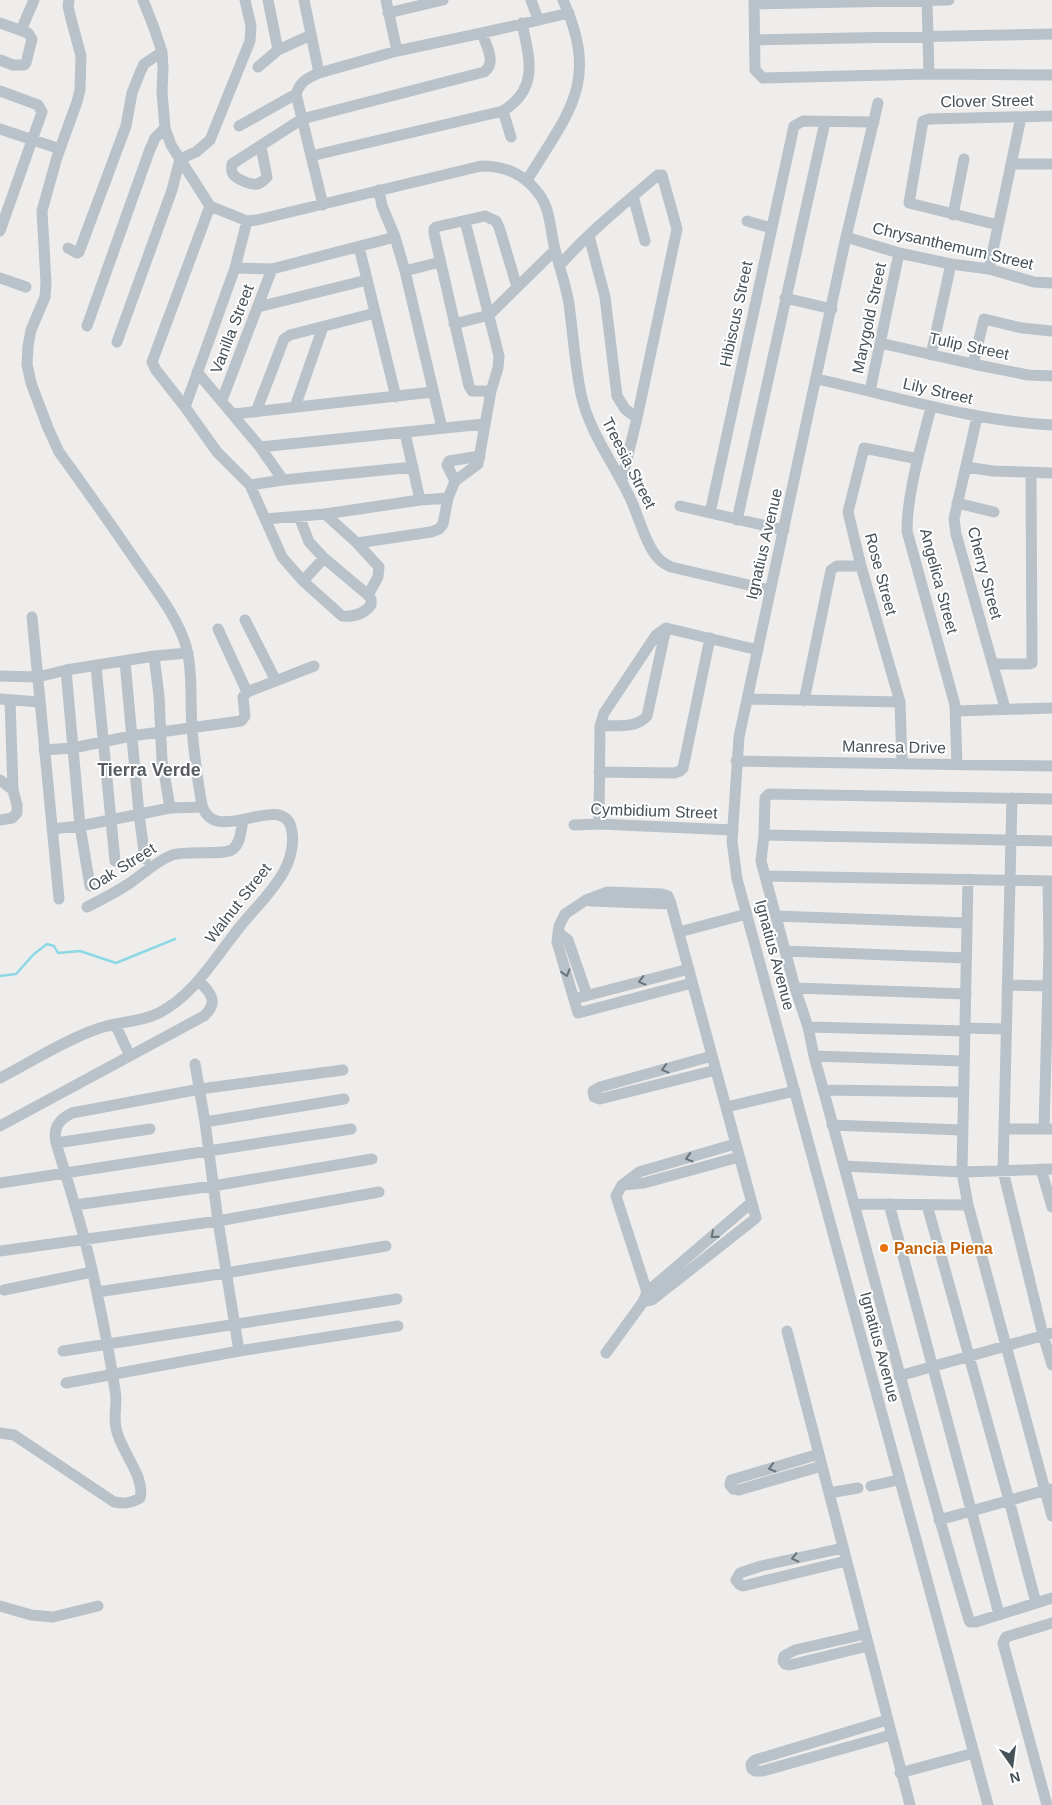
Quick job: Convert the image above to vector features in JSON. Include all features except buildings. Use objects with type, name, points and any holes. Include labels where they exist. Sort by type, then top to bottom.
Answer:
[{"type":"street","points":[[22,30],[34,0]]},
{"type":"street","points":[[52,829],[80,826],[170,808],[202,807],[192,728],[188,653],[180,630],[160,596],[59,452],[31,383],[27,364],[28,346],[38,312],[45,298],[46,283],[42,211],[80,90],[81,56],[68,6],[69,0]]},
{"type":"street","points":[[143,0],[162,52],[162,92],[165,128],[171,144],[210,206],[247,221],[268,218],[481,166],[496,166],[513,171],[527,180],[566,116],[578,85],[580,54],[576,33],[563,0]]},
{"type":"street","points":[[180,159],[196,152],[210,140],[250,41],[251,26],[244,0]]},
{"type":"street","points":[[268,0],[278,50]]},
{"type":"street","points":[[304,0],[319,73]]},
{"type":"street","points":[[386,0],[397,51]]},
{"type":"street","points":[[388,13],[418,3],[443,0]]},
{"type":"street","points":[[531,0],[538,19]]},
{"type":"street","points":[[927,0],[929,74]]},
{"type":"street","points":[[950,0],[754,2],[755,70],[764,78],[929,74],[1052,74]]},
{"type":"street","points":[[323,205],[296,94],[299,85],[307,78],[397,51],[569,13]]},
{"type":"street","points":[[0,23],[22,30],[28,33],[32,39],[24,65],[13,65],[0,60]]},
{"type":"street","points":[[311,156],[503,111],[517,100],[523,91],[529,75],[530,62],[522,24]]},
{"type":"street","points":[[260,147],[302,119],[484,72],[489,69],[491,61],[482,33]]},
{"type":"street","points":[[755,40],[1052,34]]},
{"type":"street","points":[[258,67],[278,50],[311,35]]},
{"type":"street","points":[[68,248],[77,253],[79,252],[126,126],[132,93],[139,75],[144,64],[162,52]]},
{"type":"street","points":[[0,92],[38,105],[42,112],[0,231]]},
{"type":"street","points":[[239,126],[296,94]]},
{"type":"street","name":"Ignatius Avenue","points":[[878,103],[846,237],[739,737],[733,830],[734,866],[898,1480],[988,1805]]},
{"type":"street","points":[[503,111],[511,137]]},
{"type":"street","name":"Clover Street","points":[[953,215],[909,203],[923,121],[928,118],[1052,116]]},
{"type":"street","points":[[989,269],[1012,164],[1020,117]]},
{"type":"street","name":"Hibiscus Street","points":[[710,513],[794,126],[803,121],[825,122]]},
{"type":"street","points":[[738,520],[825,122],[874,122]]},
{"type":"street","points":[[87,326],[149,152],[155,138],[165,128]]},
{"type":"street","points":[[1,133],[60,149]]},
{"type":"street","points":[[117,342],[172,190],[180,159]]},
{"type":"street","points":[[964,159],[953,215],[998,225]]},
{"type":"street","points":[[1012,164],[1052,164]]},
{"type":"street","points":[[560,265],[633,196],[658,175],[662,175],[677,229],[622,480]]},
{"type":"street","name":"Treesia Street","points":[[527,180],[540,195],[546,206],[568,302],[581,394],[586,413],[622,480],[650,545],[658,558],[671,567],[770,590]]},
{"type":"street","points":[[379,190],[382,206],[396,237],[442,428]]},
{"type":"street","points":[[633,196],[645,241]]},
{"type":"street","points":[[210,206],[152,362],[217,452],[250,486],[279,553],[303,580],[342,616],[349,616],[368,610],[372,602],[368,595],[308,542],[299,516]]},
{"type":"street","points":[[491,391],[475,391],[470,389],[434,229],[485,216],[496,221],[517,287]]},
{"type":"street","points":[[185,407],[235,268],[247,221]]},
{"type":"street","points":[[358,542],[431,532],[439,529],[443,524],[448,498],[454,481],[476,467],[480,456],[484,424],[499,361],[465,221]]},
{"type":"street","points":[[747,222],[771,228]]},
{"type":"street","points":[[589,236],[605,298],[618,396],[625,410],[637,418]]},
{"type":"street","points":[[235,268],[272,268],[396,237]]},
{"type":"street","name":"Chrysanthemum Street","points":[[846,237],[899,253],[951,264],[989,269],[1034,282],[1052,283]]},
{"type":"street","points":[[359,247],[396,397]]},
{"type":"street","points":[[454,324],[489,316],[555,250]]},
{"type":"street","name":"Marygold Street","points":[[870,390],[899,253]]},
{"type":"street","points":[[405,271],[440,262]]},
{"type":"street","points":[[930,354],[951,264]]},
{"type":"street","name":"Vanilla Street","points":[[222,400],[272,268]]},
{"type":"street","points":[[0,278],[26,287]]},
{"type":"street","points":[[258,307],[367,280]]},
{"type":"street","points":[[785,298],[832,309]]},
{"type":"street","points":[[256,412],[284,339],[290,335],[375,313]]},
{"type":"street","points":[[973,364],[984,319],[1022,328],[1052,331]]},
{"type":"street","points":[[295,407],[323,327]]},
{"type":"street","name":"Tulip Street","points":[[880,344],[1028,375],[1052,376]]},
{"type":"street","points":[[197,372],[234,414],[283,480]]},
{"type":"street","name":"Lily Street","points":[[817,379],[977,416],[1022,424],[1052,425]]},
{"type":"street","points":[[234,414],[432,392]]},
{"type":"street","name":"Angelica Street","points":[[932,407],[918,459],[908,519],[908,531],[956,711],[957,765]]},
{"type":"street","name":"Cherry Street","points":[[977,416],[954,519],[956,534],[1005,708]]},
{"type":"street","points":[[260,447],[484,424]]},
{"type":"street","points":[[405,433],[420,500]]},
{"type":"street","name":"Rose Street","points":[[902,764],[900,702],[844,511],[864,448],[918,459]]},
{"type":"street","points":[[454,481],[447,465],[449,461],[480,456]]},
{"type":"street","points":[[966,466],[993,471],[1031,474],[1052,473]]},
{"type":"street","points":[[250,486],[283,480],[413,467]]},
{"type":"street","points":[[993,664],[1032,663],[1031,474]]},
{"type":"street","points":[[265,519],[325,514],[420,500],[448,498]]},
{"type":"street","points":[[957,503],[994,512]]},
{"type":"street","points":[[680,506],[784,530]]},
{"type":"street","points":[[325,514],[358,542],[379,567],[378,577],[368,595]]},
{"type":"street","points":[[303,580],[324,558]]},
{"type":"street","points":[[804,701],[831,570],[837,566],[861,566]]},
{"type":"street","points":[[32,617],[59,899]]},
{"type":"street","points":[[245,620],[276,681]]},
{"type":"street","points":[[599,824],[600,726],[604,713],[656,635],[666,628],[758,650]]},
{"type":"street","points":[[600,726],[634,725],[643,721],[647,716],[666,628]]},
{"type":"street","points":[[218,629],[247,692]]},
{"type":"street","points":[[599,772],[674,773],[683,768],[710,638]]},
{"type":"street","points":[[0,676],[38,677],[66,670],[154,656],[188,653]]},
{"type":"street","points":[[154,656],[162,760],[170,808]]},
{"type":"street","points":[[125,662],[131,736],[145,859]]},
{"type":"street","points":[[96,666],[115,861]]},
{"type":"street","points":[[44,750],[73,748],[131,736],[236,722],[245,716],[243,697],[247,692],[314,666]]},
{"type":"street","points":[[66,670],[80,826],[90,886]]},
{"type":"street","points":[[0,819],[12,818],[17,813],[13,790],[5,699],[39,702]]},
{"type":"street","points":[[747,699],[900,702]]},
{"type":"street","points":[[956,711],[1052,708]]},
{"type":"street","name":"Manresa Drive","points":[[736,762],[1052,766]]},
{"type":"street","points":[[0,780],[13,790]]},
{"type":"street","points":[[1052,799],[769,794],[765,798],[761,861],[795,988],[808,1027],[832,1124],[939,1520],[969,1620],[970,1622],[976,1622],[1052,1598]]},
{"type":"street","points":[[1012,798],[1004,1171],[1048,1334],[1052,1365]]},
{"type":"street","name":"Walnut Street","points":[[199,981],[275,886],[288,862],[292,842],[291,827],[286,818],[277,814],[222,822],[211,818],[202,807]]},
{"type":"street","name":"Oak Street","points":[[87,908],[173,855],[232,850],[238,844],[242,820]]},
{"type":"street","name":"Cymbidium Street","points":[[574,825],[599,824],[733,830]]},
{"type":"street","points":[[764,835],[1052,841]]},
{"type":"street","points":[[765,876],[1050,881],[1048,1129],[1004,1129]]},
{"type":"street","points":[[968,879],[961,1130],[962,1172],[968,1205],[1005,1345],[1048,1490],[1052,1516]]},
{"type":"street","points":[[606,1353],[645,1297],[751,1204],[689,969],[668,896],[662,894],[608,892],[586,900],[565,914],[559,926],[557,942],[578,1014],[692,983]]},
{"type":"street","points":[[679,932],[747,914]]},
{"type":"street","points":[[776,916],[967,923]]},
{"type":"street","points":[[558,932],[568,940],[587,996]]},
{"type":"street","points":[[785,951],[966,958]]},
{"type":"street","points":[[574,999],[689,969]]},
{"type":"street","points":[[0,1078],[90,1032],[115,1024],[136,1021],[159,1013],[185,995],[199,981],[209,991],[212,1001],[211,1010],[204,1016],[0,1126]]},
{"type":"street","points":[[1007,985],[1050,986]]},
{"type":"street","points":[[795,988],[966,994]]},
{"type":"street","points":[[115,1024],[130,1056]]},
{"type":"street","points":[[808,1027],[1006,1029]]},
{"type":"street","points":[[712,1056],[600,1087],[593,1091],[594,1098],[600,1099],[716,1070]]},
{"type":"street","points":[[814,1056],[963,1061]]},
{"type":"street","points":[[195,1064],[210,1151],[218,1221],[239,1351]]},
{"type":"street","points":[[0,1433],[14,1435],[114,1502],[124,1504],[134,1502],[140,1498],[142,1490],[139,1478],[122,1447],[116,1428],[116,1394],[113,1374],[97,1292],[84,1239],[56,1143],[54,1132],[58,1122],[72,1113],[200,1089],[343,1070]]},
{"type":"street","points":[[726,1107],[795,1090]]},
{"type":"street","points":[[823,1090],[962,1092]]},
{"type":"street","points":[[205,1122],[344,1099]]},
{"type":"street","points":[[832,1124],[961,1130]]},
{"type":"street","points":[[0,1183],[352,1129]]},
{"type":"street","points":[[56,1143],[150,1130]]},
{"type":"street","points":[[645,1297],[616,1196],[622,1185],[639,1172],[736,1144]]},
{"type":"street","points":[[622,1185],[644,1183],[739,1157]]},
{"type":"street","points":[[75,1205],[213,1186],[372,1158]]},
{"type":"street","points":[[844,1166],[962,1172],[1047,1169],[1052,1207]]},
{"type":"street","points":[[0,1251],[218,1221],[380,1192]]},
{"type":"street","points":[[854,1204],[968,1205]]},
{"type":"street","points":[[889,1204],[1000,1614]]},
{"type":"street","points":[[927,1205],[1036,1603]]},
{"type":"street","points":[[97,1292],[226,1273],[386,1246]]},
{"type":"street","points":[[4,1290],[92,1272]]},
{"type":"street","points":[[63,1351],[397,1299]]},
{"type":"street","points":[[66,1383],[239,1351],[398,1326]]},
{"type":"street","points":[[787,1331],[900,1773],[910,1805]]},
{"type":"street","points":[[900,1376],[1048,1334]]},
{"type":"street","points":[[819,1454],[731,1480],[730,1485],[733,1489],[739,1490],[822,1466]]},
{"type":"street","points":[[871,1486],[898,1480]]},
{"type":"street","points":[[829,1493],[858,1488]]},
{"type":"street","points":[[939,1520],[1048,1490]]},
{"type":"street","points":[[843,1548],[754,1568],[740,1573],[736,1580],[743,1586],[846,1562]]},
{"type":"street","points":[[0,1606],[30,1614],[53,1617],[98,1606]]},
{"type":"street","points":[[1047,1805],[1003,1649],[1003,1643],[1006,1637],[1052,1623]]},
{"type":"street","points":[[865,1634],[795,1650],[784,1656],[783,1661],[785,1664],[790,1665],[868,1646]]},
{"type":"street","points":[[887,1720],[755,1760],[751,1764],[752,1769],[763,1771],[891,1735]]},
{"type":"street","points":[[900,1773],[974,1753]]},
{"type":"waterway","points":[[0,976],[16,974],[34,954],[47,944],[54,946],[58,953],[80,951],[116,963],[175,939]]},
{"type":"place","name":"Pancia Piena","points":[[884,1248]]},
{"type":"district","name":"Tierra Verde","points":[[149,770]]}]
